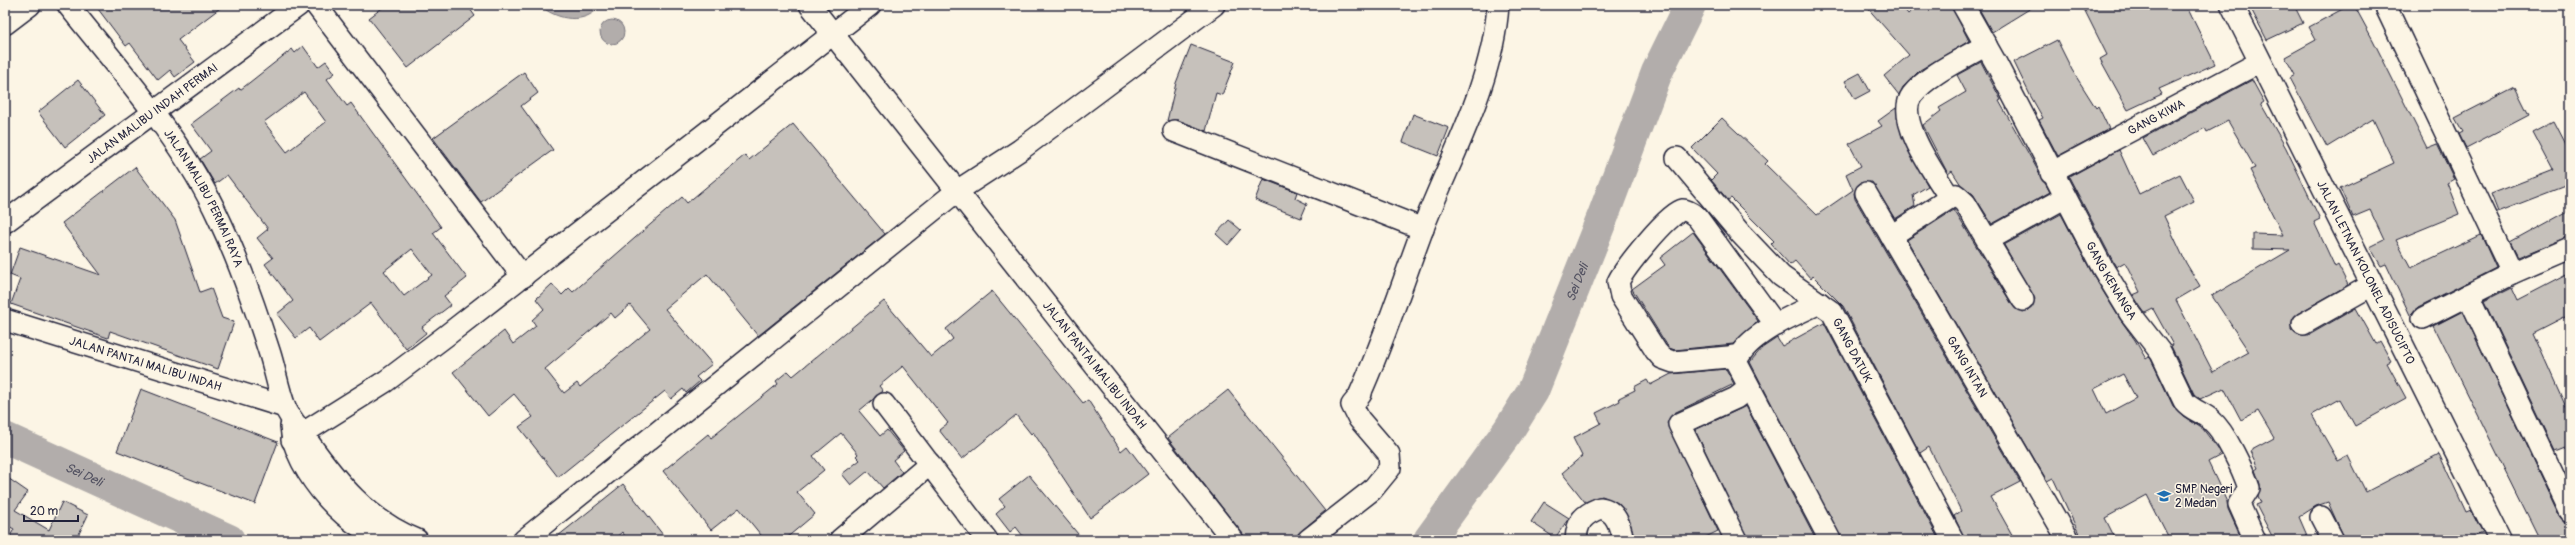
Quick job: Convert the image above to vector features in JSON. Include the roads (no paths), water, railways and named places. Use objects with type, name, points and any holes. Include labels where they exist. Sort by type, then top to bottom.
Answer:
[{"type":"main road","name":"JALAN LETNAN KOLONEL ADISUCIPTO","points":[[2232,5],[2500,540]]},
{"type":"street","points":[[5,24],[30,5]]},
{"type":"street","name":"JALAN MALIBU PERMAI RAYA","points":[[68,5],[154,113],[187,161],[219,218],[269,351],[293,424]]},
{"type":"street","name":"JALAN MALIBU INDAH PERMAI","points":[[5,222],[299,5]]},
{"type":"street","points":[[316,5],[523,277]]},
{"type":"street","name":"JALAN PANTAI MALIBU INDAH","points":[[810,5],[1233,540]]},
{"type":"street","points":[[293,424],[386,381],[523,277],[832,33],[870,5]]},
{"type":"street","points":[[524,540],[957,191],[1020,150],[1214,5]]},
{"type":"street","points":[[1308,540],[1372,490],[1390,468],[1389,454],[1359,419],[1352,405],[1360,395],[1381,347],[1423,229],[1477,96],[1490,55],[1498,5]]},
{"type":"street","name":"GANG KENANGA","points":[[1963,5],[1986,45],[2064,198],[2130,313],[2161,353],[2188,407],[2213,422],[2223,436],[2249,488],[2239,504],[2255,540]]},
{"type":"street","points":[[2385,5],[2512,273]]},
{"type":"street","points":[[1950,198],[1914,137],[1909,119],[1908,104],[1912,96],[1929,80],[1986,45]]},
{"type":"street","name":"GANG KIWA","points":[[2051,173],[2260,62]]},
{"type":"street","points":[[1174,132],[1423,229]]},
{"type":"street","name":"GANG DATUK","points":[[1677,158],[1741,234],[1781,276],[1820,302],[1837,319],[1953,540]]},
{"type":"street","name":"GANG INTAN","points":[[1866,193],[2068,540]]},
{"type":"street","points":[[1891,236],[1956,195],[1961,198],[1988,240],[2023,300]]},
{"type":"street","points":[[1988,240],[2064,198]]},
{"type":"street","points":[[1776,324],[1697,216],[1687,210],[1682,210],[1668,219],[1620,277],[1618,282],[1621,296],[1656,351],[1662,358],[1673,362],[1739,356],[1748,346],[1776,324],[1820,302]]},
{"type":"street","points":[[2423,318],[2512,273],[2570,248]]},
{"type":"street","points":[[2303,324],[2372,285]]},
{"type":"street","points":[[2468,295],[2570,511]]},
{"type":"street","name":"JALAN PANTAI MALIBU INDAH","points":[[5,320],[293,424]]},
{"type":"street","points":[[1733,356],[1830,540]]},
{"type":"street","points":[[1736,540],[1679,424],[1736,398],[1749,388]]},
{"type":"street","points":[[884,404],[987,540]]},
{"type":"street","points":[[293,424],[350,496],[372,516],[416,540]]},
{"type":"street","points":[[293,424],[302,461],[320,488],[348,517],[371,535],[386,540],[396,540]]},
{"type":"street","points":[[840,540],[930,464]]},
{"type":"street","points":[[1576,540],[1579,522],[1584,516],[1600,508],[1612,512],[1617,521],[1623,540]]},
{"type":"street","points":[[2321,517],[2332,540]]},
{"type":"street","points":[[407,540],[416,540]]},
{"type":"waterway","name":"Sei Deli","points":[[1429,540],[1508,431],[1533,391],[1603,216],[1657,72],[1690,5]]},
{"type":"waterway","name":"Sei Deli","points":[[5,438],[229,540]]},
{"type":"place","name":"SMP Negeri 2 Medan","points":[[2164,496]]}]
